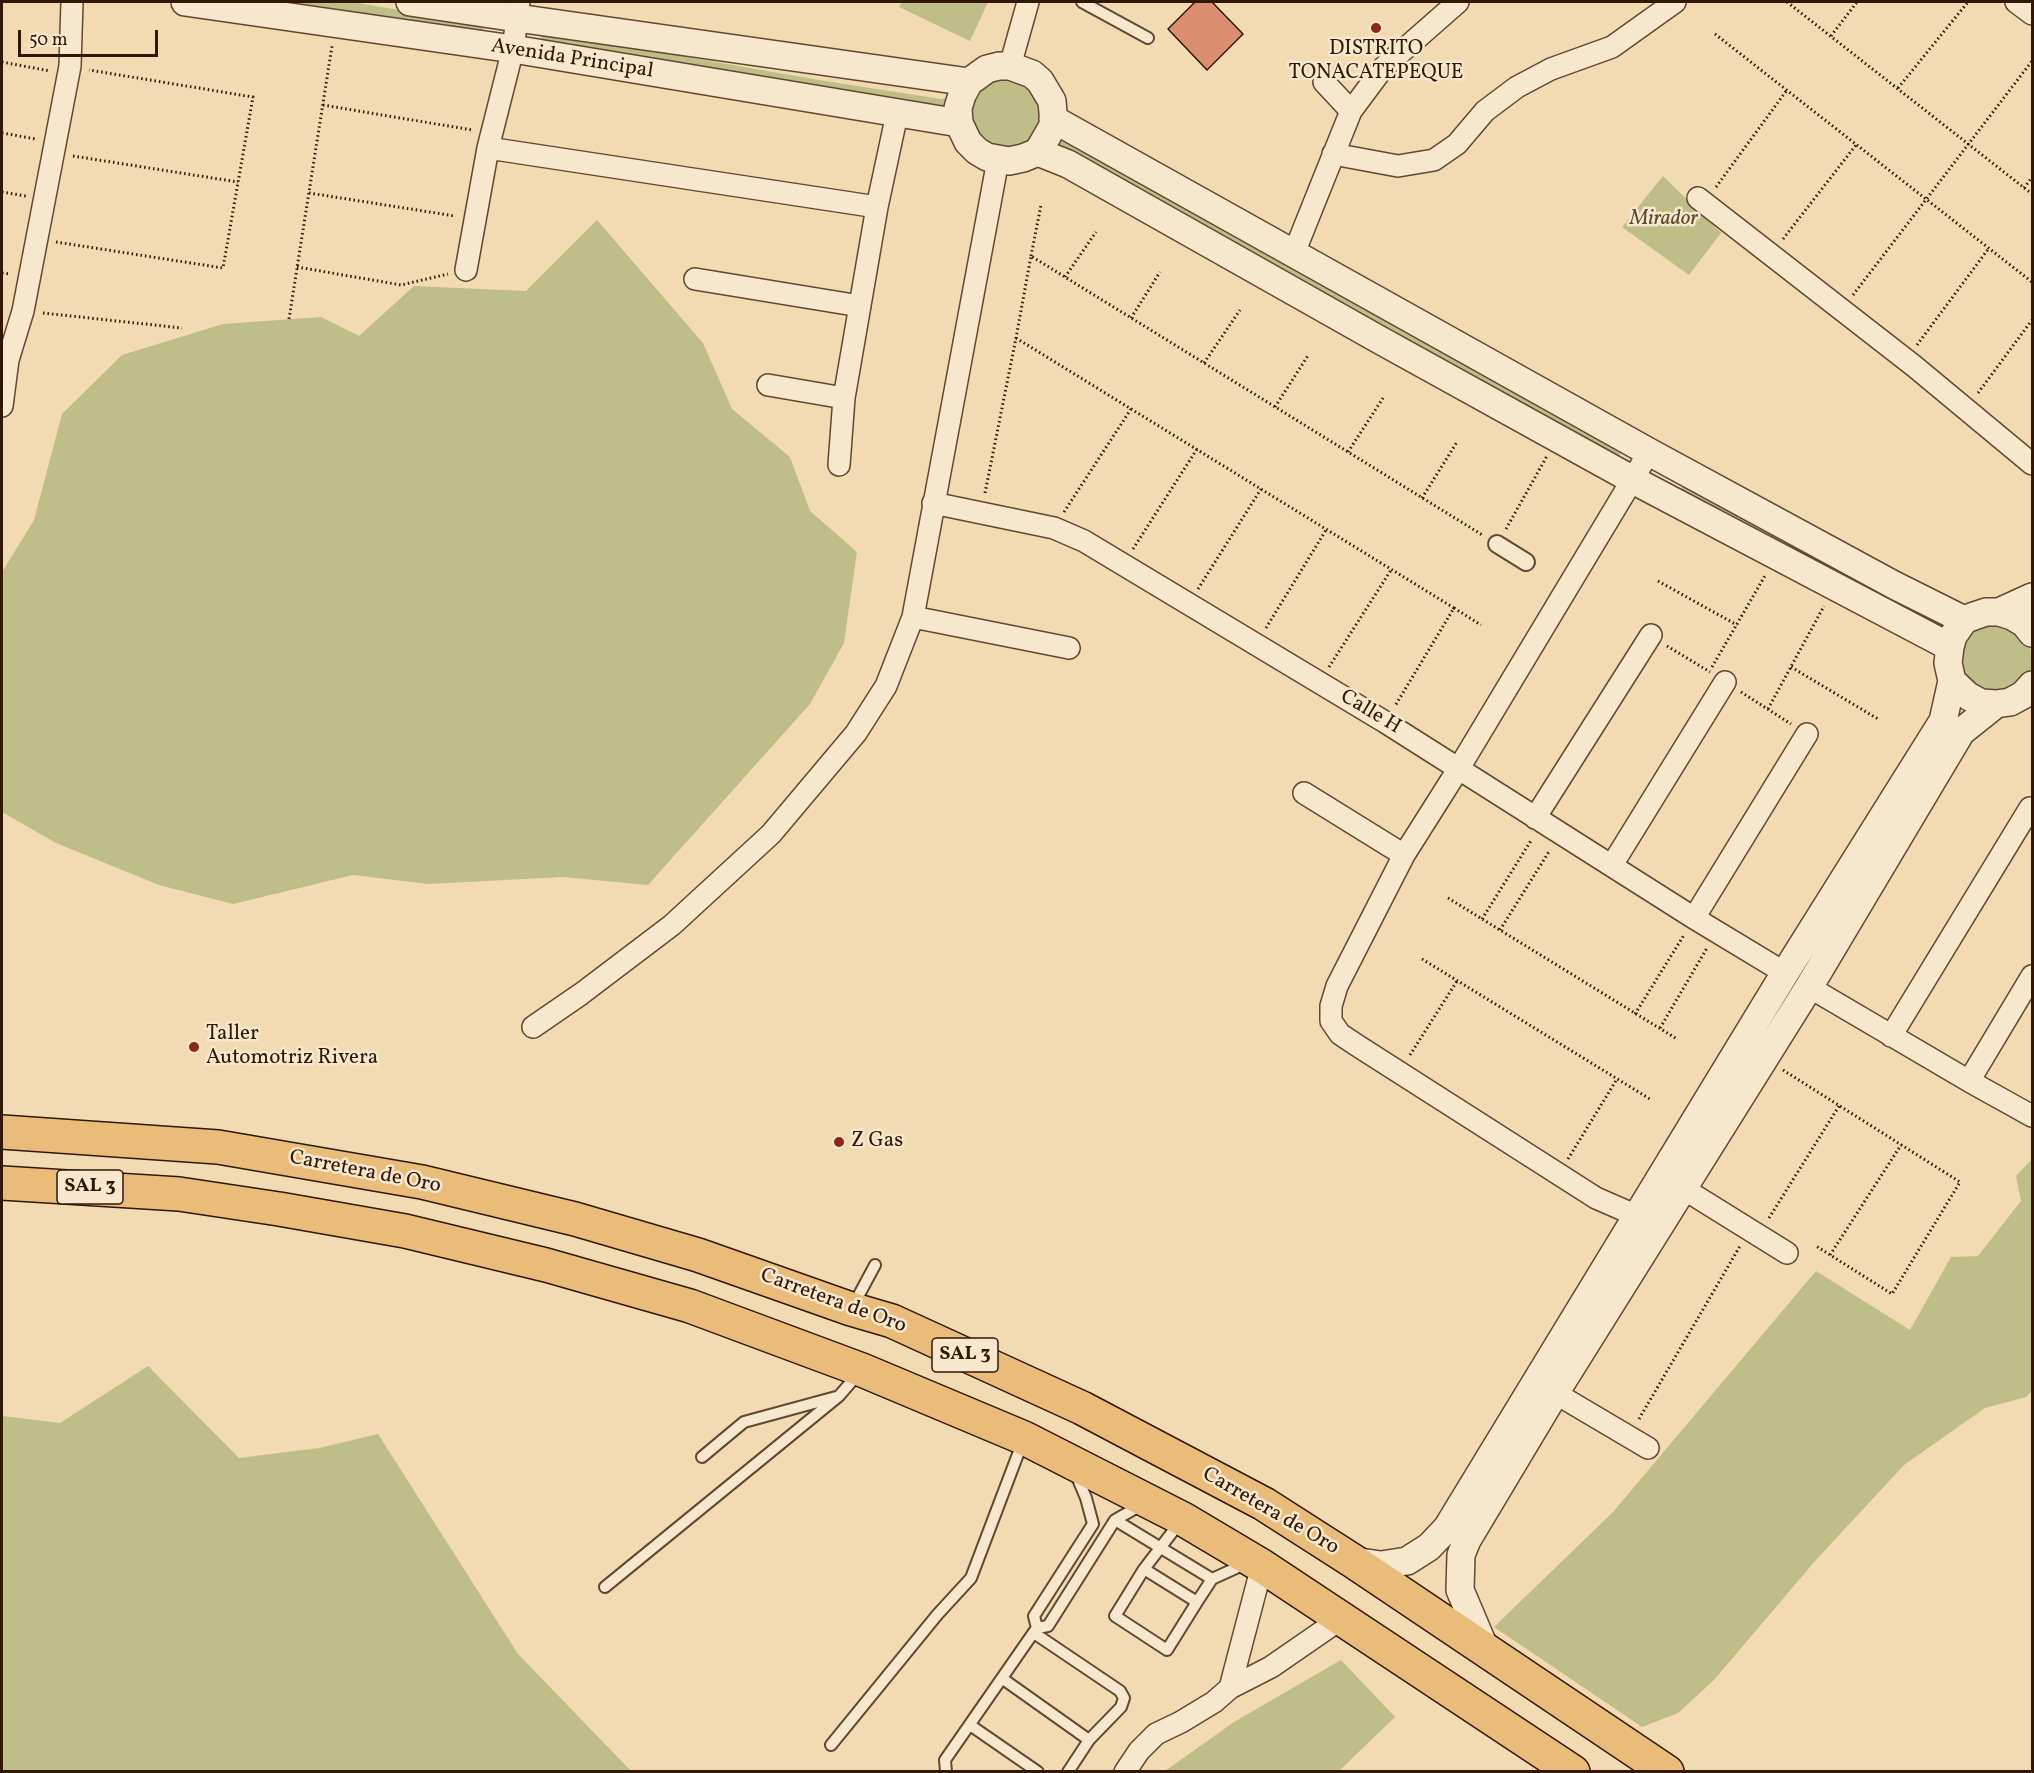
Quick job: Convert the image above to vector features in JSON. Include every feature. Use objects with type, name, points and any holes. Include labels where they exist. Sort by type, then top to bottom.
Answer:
[{"type":"highway","name":"Carretera de Oro","points":[[2,1132],[218,1147],[422,1182],[575,1220],[698,1255],[851,1309],[892,1321],[1082,1408],[1264,1504],[1485,1648],[1667,1772]]},
{"type":"highway","points":[[178,1143],[189,1154],[195,1169],[192,1179],[179,1194]]},
{"type":"highway","points":[[279,1209],[266,1200],[260,1181],[261,1174],[266,1168],[283,1158]]},
{"type":"highway","name":"SAL 3","points":[[2,1183],[179,1194],[405,1231],[546,1265],[690,1306],[862,1370],[1024,1438],[1183,1519],[1342,1618],[1573,1772]]},
{"type":"street","points":[[2,406],[5,360],[23,310],[69,70],[72,2]]},
{"type":"street","name":"Avenida Principal","points":[[185,2],[513,49],[959,123]]},
{"type":"street","name":"Avenida Principal","points":[[410,2],[518,10],[969,82]]},
{"type":"street","points":[[1010,66],[1028,2]]},
{"type":"street","points":[[1294,254],[1351,111],[1383,68],[1458,2]]},
{"type":"street","points":[[1333,154],[1398,166],[1434,160],[1457,144],[1485,111],[1517,87],[1551,69],[1612,47],[1675,2]]},
{"type":"street","points":[[2016,2],[2032,14]]},
{"type":"street","points":[[466,270],[489,141],[513,49],[518,10]]},
{"type":"street","points":[[1038,152],[1054,124],[1052,101],[1040,81],[1032,74],[1010,66],[987,69],[969,82],[958,108],[959,123],[968,142],[977,151],[998,160],[1016,159],[1038,152],[1068,164],[1557,438],[1950,647]]},
{"type":"street","points":[[1324,82],[1351,111]]},
{"type":"street","points":[[839,465],[844,398],[877,207],[897,114]]},
{"type":"street","points":[[1053,119],[1649,452],[1894,585],[1964,620]]},
{"type":"street","points":[[489,141],[877,207]]},
{"type":"street","points":[[533,1027],[672,925],[771,834],[856,733],[886,687],[913,617],[998,160]]},
{"type":"street","points":[[1701,200],[1906,360],[2032,464]]},
{"type":"street","points":[[694,279],[860,306]]},
{"type":"street","points":[[768,385],[844,398]]},
{"type":"street","points":[[1649,452],[1460,768],[1404,855],[1337,986],[1331,1006],[1331,1021],[1340,1034],[1596,1198],[1649,1221]]},
{"type":"street","name":"Calle H","points":[[933,503],[1054,528],[1084,541],[1460,768],[1694,918],[1785,973]]},
{"type":"street","points":[[1497,544],[1526,561]]},
{"type":"street","points":[[1999,612],[2032,597]]},
{"type":"street","points":[[1485,1648],[1461,1590],[1459,1570],[1461,1555],[1467,1540],[1555,1393],[1785,973],[1943,721],[1952,681],[1948,663],[1953,636],[1964,620],[1986,612],[1999,612],[2018,619],[2032,633]]},
{"type":"street","points":[[913,617],[1069,648]]},
{"type":"street","points":[[1539,820],[1651,635]]},
{"type":"street","points":[[1612,865],[1717,677]]},
{"type":"street","points":[[1952,681],[1968,696],[1981,703],[2010,702],[2029,693]]},
{"type":"street","points":[[1353,1561],[1381,1565],[1407,1561],[1429,1547],[1447,1528],[1649,1221],[1684,1189],[1809,987],[1961,732],[1996,704]]},
{"type":"street","points":[[1694,918],[1807,734]]},
{"type":"street","points":[[1304,793],[1404,855]]},
{"type":"street","points":[[1891,1036],[2030,808]]},
{"type":"street","points":[[1785,973],[1969,1082],[2032,1116]]},
{"type":"street","points":[[1969,1082],[2032,976]]},
{"type":"street","points":[[1684,1189],[1787,1252]]},
{"type":"street","points":[[1555,1393],[1648,1448]]},
{"type":"street","points":[[1230,1688],[1257,1563]]},
{"type":"street","points":[[1125,1772],[1138,1751],[1156,1734],[1214,1702],[1230,1688],[1271,1667],[1342,1618]]},
{"type":"lane","points":[[1082,2],[1148,38]]},
{"type":"lane","points":[[851,1309],[875,1265]]},
{"type":"lane","points":[[605,1587],[839,1396],[862,1370]]},
{"type":"lane","points":[[702,1457],[744,1422],[839,1396]]},
{"type":"lane","points":[[831,1745],[937,1615],[971,1578],[1024,1438]]},
{"type":"lane","points":[[1068,1772],[1089,1740],[1121,1707],[1124,1698],[1120,1691],[1039,1629],[1034,1616],[1093,1524],[1086,1498],[1070,1462]]},
{"type":"lane","points":[[946,1772],[945,1760],[1115,1520],[1148,1501]]},
{"type":"lane","points":[[1183,1519],[1144,1569],[1116,1616],[1167,1650],[1212,1579],[1257,1563]]},
{"type":"lane","points":[[1115,1520],[1212,1579]]},
{"type":"lane","points":[[1144,1569],[1197,1602]]},
{"type":"lane","points":[[1003,1678],[1089,1740]]},
{"type":"lane","points":[[970,1725],[1038,1772]]},
{"type":"path","points":[[1787,2],[2032,194]]},
{"type":"path","points":[[1831,36],[1857,2]]},
{"type":"path","points":[[1898,88],[1968,2]]},
{"type":"path","points":[[289,319],[336,24]]},
{"type":"path","points":[[1715,34],[2032,282]]},
{"type":"path","points":[[1841,310],[2032,61]]},
{"type":"path","points":[[2,62],[253,97],[223,268],[37,239]]},
{"type":"path","points":[[1701,200],[1787,90]]},
{"type":"path","points":[[323,105],[489,141]]},
{"type":"path","points":[[2,133],[54,148],[238,182]]},
{"type":"path","points":[[1771,255],[1856,144]]},
{"type":"path","points":[[2024,188],[2032,177]]},
{"type":"path","points":[[2,192],[45,199]]},
{"type":"path","points":[[309,193],[475,219]]},
{"type":"path","points":[[981,512],[1041,205]]},
{"type":"path","points":[[1065,277],[1096,232]]},
{"type":"path","points":[[1906,360],[1989,248]]},
{"type":"path","points":[[1031,256],[1497,544],[1557,438]]},
{"type":"path","points":[[297,267],[401,285],[466,270]]},
{"type":"path","points":[[1131,318],[1160,272]]},
{"type":"path","points":[[23,310],[182,328]]},
{"type":"path","points":[[1204,363],[1240,310]]},
{"type":"path","points":[[1966,409],[2032,320]]},
{"type":"path","points":[[1016,338],[1481,625]]},
{"type":"path","points":[[1275,407],[1309,354]]},
{"type":"path","points":[[1348,452],[1383,398]]},
{"type":"path","points":[[1054,528],[1131,409]]},
{"type":"path","points":[[1422,498],[1457,442]]},
{"type":"path","points":[[1123,564],[1197,450]]},
{"type":"path","points":[[1189,603],[1261,489]]},
{"type":"path","points":[[1257,644],[1326,530]]},
{"type":"path","points":[[1717,677],[1738,625],[1777,555]]},
{"type":"path","points":[[1320,682],[1391,570]]},
{"type":"path","points":[[1658,580],[1738,625]]},
{"type":"path","points":[[1768,709],[1835,586]]},
{"type":"path","points":[[1385,722],[1454,608]]},
{"type":"path","points":[[1791,667],[1878,719]]},
{"type":"path","points":[[1482,919],[1539,820]]},
{"type":"path","points":[[1500,930],[1561,833]]},
{"type":"path","points":[[1448,898],[1677,1039]]},
{"type":"path","points":[[1635,1014],[1694,918]]},
{"type":"path","points":[[1660,1028],[1716,931]]},
{"type":"path","points":[[1422,958],[1650,1099]]},
{"type":"path","points":[[1399,1073],[1457,981]]},
{"type":"path","points":[[1763,1058],[1960,1182],[1892,1294],[1816,1246]]},
{"type":"path","points":[[1558,1175],[1617,1079]]},
{"type":"path","points":[[1628,1437],[1754,1232],[1839,1106]]},
{"type":"path","points":[[1830,1255],[1901,1145]]},
{"type":"green space","points":[[262,2],[351,2],[480,23],[486,33]]},
{"type":"green space","points":[[902,2],[988,2],[970,41],[899,7]]},
{"type":"green space","points":[[547,33],[819,80],[941,99],[953,97],[951,114],[542,42],[541,36]]},
{"type":"green space","points":[[998,79],[1010,79],[1022,83],[1038,101],[1041,113],[1040,124],[1027,144],[994,150],[969,125],[971,101],[977,91],[986,83]]},
{"type":"green space","points":[[1064,137],[1621,450],[1622,453],[1616,457],[1058,147],[1058,142]]},
{"type":"green space","name":"Mirador","points":[[1663,176],[1721,233],[1689,275],[1622,227]]},
{"type":"green space","points":[[597,220],[703,343],[732,409],[790,457],[810,511],[857,552],[844,643],[810,704],[648,885],[563,877],[428,884],[353,875],[233,904],[159,885],[56,843],[2,812],[2,572],[34,520],[62,414],[122,355],[223,324],[321,317],[359,336],[414,286],[526,291]]},
{"type":"green space","points":[[1684,484],[1950,624],[1949,631],[1679,491]]},
{"type":"green space","points":[[1992,623],[2005,624],[2024,637],[2030,647],[2032,658],[2027,679],[2019,687],[1987,694],[1967,680],[1961,669],[1963,644],[1980,626]]},
{"type":"green space","points":[[2032,1159],[2032,1391],[2026,1397],[1985,1408],[1904,1465],[1815,1561],[1714,1680],[1678,1713],[1642,1727],[1494,1627],[1613,1512],[1816,1271],[1910,1330],[1951,1257],[1978,1256],[2021,1201],[2016,1176]]},
{"type":"green space","points":[[148,1366],[239,1458],[319,1448],[378,1434],[518,1654],[631,1771],[2,1771],[2,1416],[60,1423]]},
{"type":"green space","points":[[1341,1660],[1395,1717],[1339,1771],[1165,1771],[1234,1722]]},
{"type":"building","points":[[1195,2],[1212,2],[1243,34],[1207,70],[1168,29]]},
{"type":"place","name":"DISTRITO TONACATEPEQUE","points":[[1376,28]]},
{"type":"place","name":"Taller Automotriz Rivera","points":[[194,1047]]},
{"type":"place","name":"Z Gas","points":[[839,1142]]}]
